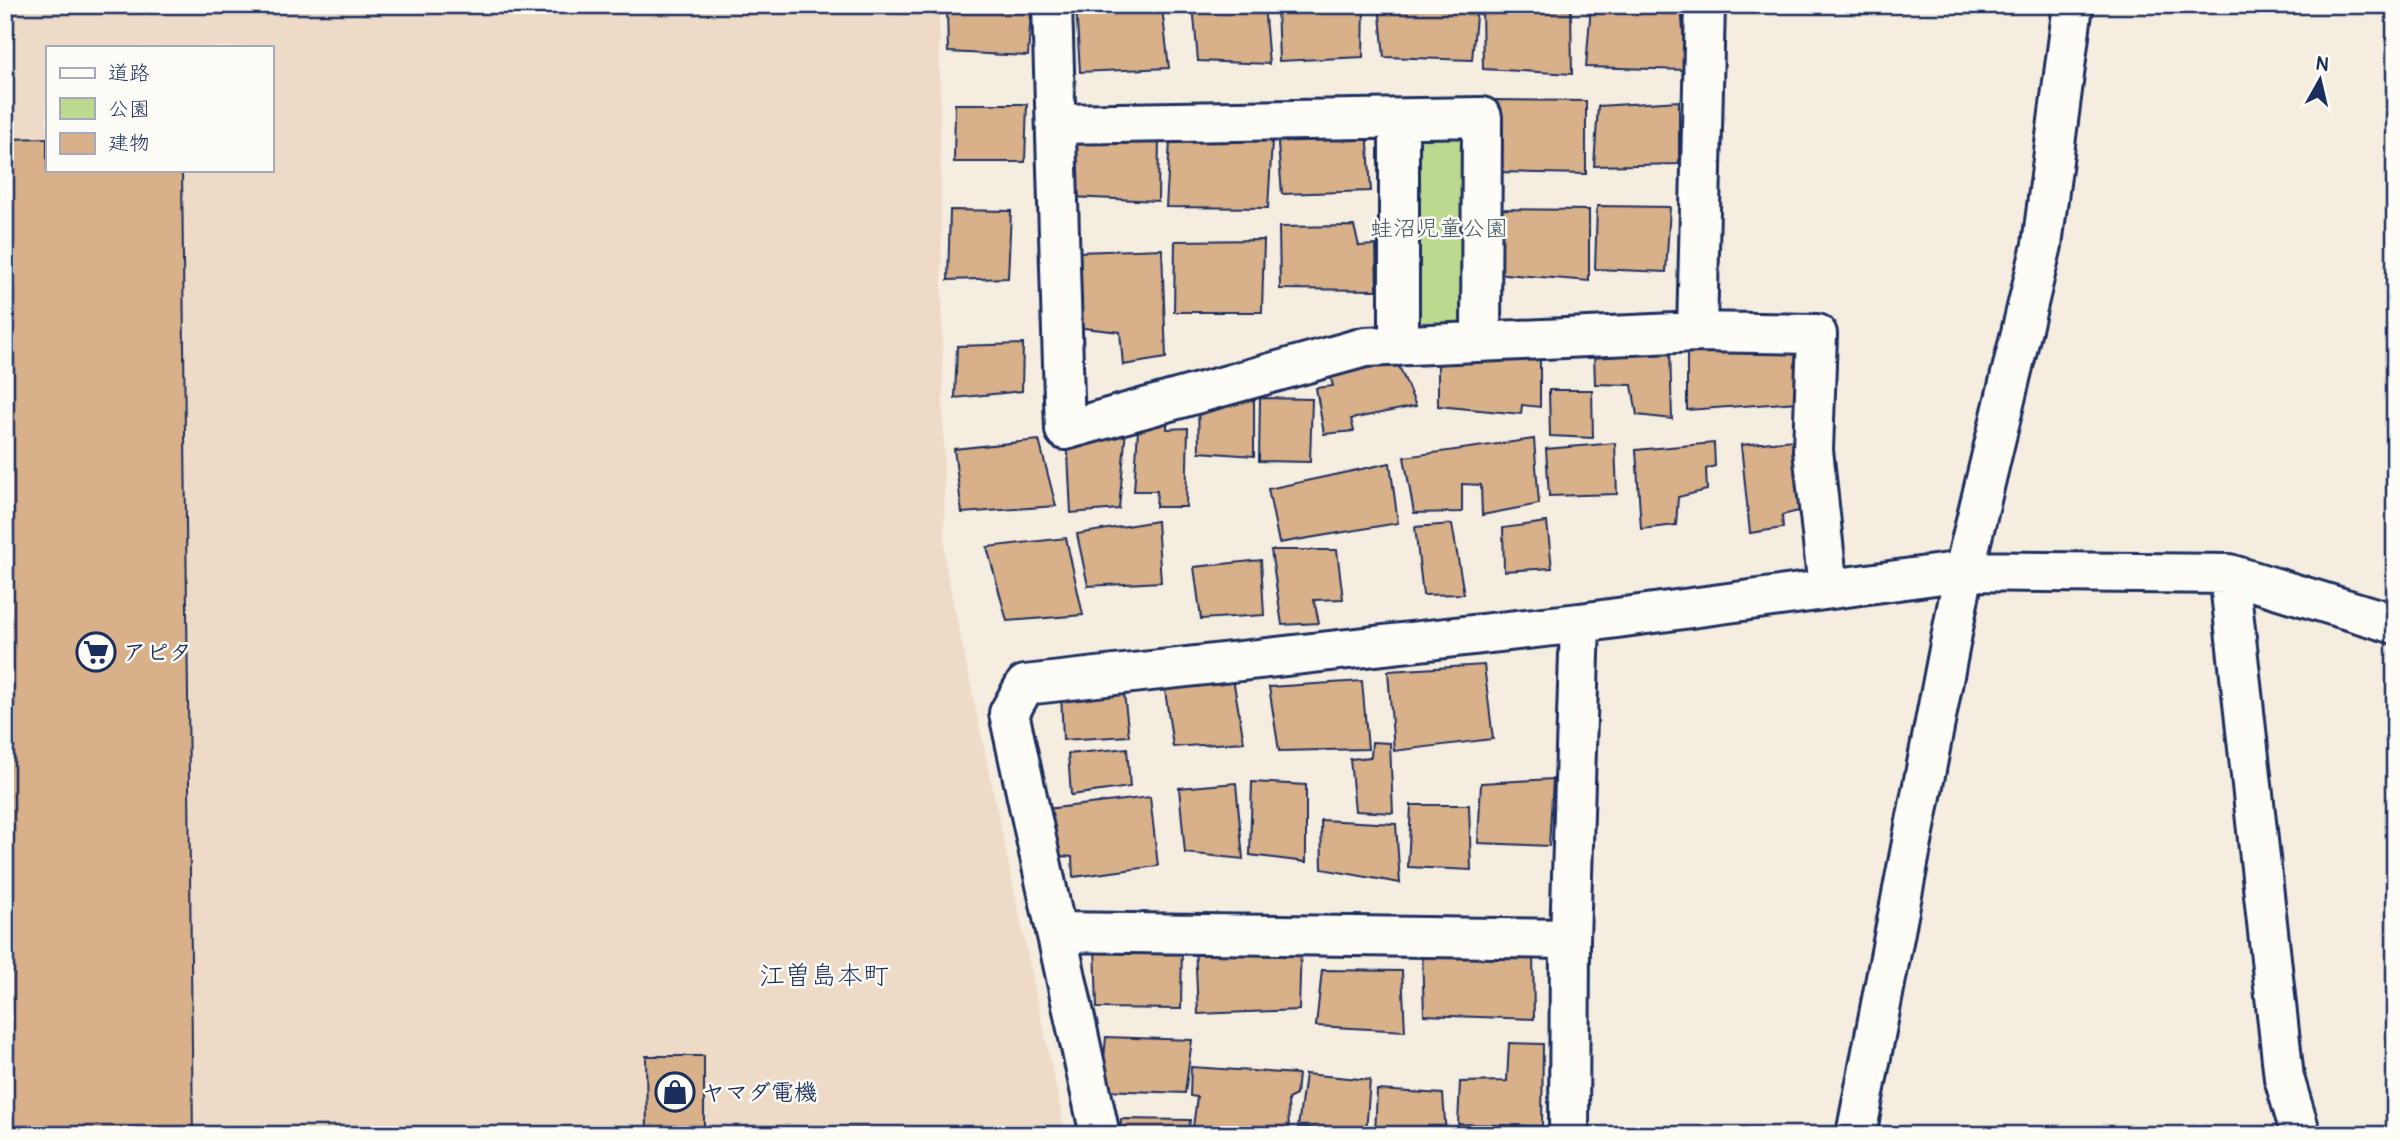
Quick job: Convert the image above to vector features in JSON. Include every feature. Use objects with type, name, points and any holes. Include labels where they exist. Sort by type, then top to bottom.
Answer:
[{"type":"street","points":[[1052,5],[1065,430],[1364,347],[1698,332],[1817,334],[1813,450],[1828,589]]},
{"type":"street","points":[[1698,332],[1705,5]]},
{"type":"street","points":[[1856,1135],[1964,571],[2042,245],[2073,5]]},
{"type":"street","points":[[1057,124],[1482,117],[1481,342]]},
{"type":"street","points":[[1399,119],[1399,346]]},
{"type":"street","points":[[1100,1135],[1009,713],[1025,685],[1580,623],[1964,571],[2229,574],[2395,624]]},
{"type":"street","points":[[2229,574],[2284,1078],[2301,1135]]},
{"type":"street","points":[[1569,1135],[1570,939],[1580,623]]},
{"type":"street","points":[[1056,932],[1570,939]]},
{"type":"shaded area","points":[[5,5],[939,5],[945,563],[1066,1135],[5,1135]]},
{"type":"green space","name":"蛙沼児童公園","points":[[1418,126],[1468,137],[1466,317],[1459,329],[1419,329],[1409,318]]},
{"type":"building","points":[[1076,5],[1162,8],[1169,68],[1080,72]]},
{"type":"building","points":[[1193,5],[1264,5],[1269,64],[1198,61]]},
{"type":"building","points":[[1277,5],[1364,5],[1363,57],[1279,61]]},
{"type":"building","points":[[1379,5],[1477,5],[1472,60],[1384,57]]},
{"type":"building","points":[[1482,5],[1571,5],[1572,74],[1483,69]]},
{"type":"building","points":[[1591,5],[1681,5],[1686,70],[1586,67]]},
{"type":"building","points":[[947,9],[1031,11],[1028,56],[948,52]]},
{"type":"building","points":[[1495,100],[1586,101],[1586,174],[1495,172]]},
{"type":"building","points":[[1679,101],[1679,164],[1594,166],[1598,106]]},
{"type":"building","points":[[955,104],[1027,104],[1025,162],[954,162]]},
{"type":"building","points":[[1367,128],[1371,191],[1282,194],[1277,132]]},
{"type":"building","points":[[1071,133],[1159,136],[1158,201],[1071,197]]},
{"type":"building","name":"アピタ","points":[[46,138],[46,172],[182,172],[193,1135],[5,1135],[5,139]]},
{"type":"building","points":[[1170,141],[1272,141],[1268,208],[1166,207]]},
{"type":"building","points":[[1597,206],[1670,207],[1666,272],[1595,269]]},
{"type":"building","points":[[1491,209],[1589,210],[1589,281],[1493,273]]},
{"type":"building","points":[[950,210],[1011,211],[1008,278],[948,280]]},
{"type":"building","points":[[1354,226],[1359,246],[1376,245],[1377,290],[1280,289],[1279,227]]},
{"type":"building","points":[[1264,240],[1262,312],[1174,312],[1175,241]]},
{"type":"building","points":[[1162,249],[1166,358],[1123,365],[1120,332],[1075,327],[1077,252]]},
{"type":"building","points":[[1798,343],[1798,402],[1687,410],[1687,350]]},
{"type":"building","points":[[1023,344],[1022,391],[955,398],[957,346]]},
{"type":"building","points":[[1670,348],[1672,419],[1637,415],[1632,385],[1595,384],[1594,352]]},
{"type":"building","points":[[1438,349],[1540,350],[1540,407],[1522,405],[1521,414],[1438,406]]},
{"type":"building","points":[[1393,352],[1416,406],[1351,419],[1354,431],[1324,434],[1316,388],[1333,386],[1326,362]]},
{"type":"building","points":[[1549,390],[1592,390],[1593,438],[1550,436]]},
{"type":"building","points":[[1260,398],[1312,399],[1310,462],[1259,461]]},
{"type":"building","points":[[1254,400],[1254,456],[1199,452],[1198,401]]},
{"type":"building","points":[[1167,413],[1167,429],[1188,428],[1186,507],[1156,507],[1157,491],[1134,491],[1139,414]]},
{"type":"building","points":[[1126,429],[1119,509],[1071,513],[1067,434]]},
{"type":"building","points":[[1534,439],[1539,504],[1482,515],[1481,485],[1462,484],[1462,512],[1414,513],[1404,457]]},
{"type":"building","points":[[1039,440],[1056,506],[962,513],[954,449]]},
{"type":"building","points":[[1794,440],[1803,510],[1782,515],[1783,528],[1750,533],[1741,445]]},
{"type":"building","points":[[1615,443],[1617,494],[1549,496],[1546,449]]},
{"type":"building","points":[[1714,443],[1715,466],[1706,469],[1707,490],[1678,497],[1676,525],[1641,529],[1636,450]]},
{"type":"building","points":[[1390,463],[1398,523],[1279,543],[1268,489]]},
{"type":"building","points":[[1157,521],[1161,582],[1088,586],[1077,534]]},
{"type":"building","points":[[1547,522],[1552,568],[1504,571],[1503,528]]},
{"type":"building","points":[[1452,524],[1464,594],[1423,595],[1415,527]]},
{"type":"building","points":[[1066,538],[1083,615],[1007,621],[987,547]]},
{"type":"building","points":[[1271,550],[1337,550],[1343,599],[1314,600],[1319,623],[1282,625]]},
{"type":"building","points":[[1261,560],[1264,615],[1201,619],[1194,567]]},
{"type":"building","points":[[1484,665],[1493,739],[1394,751],[1388,671]]},
{"type":"building","points":[[1232,673],[1244,742],[1173,747],[1164,683]]},
{"type":"building","points":[[1362,681],[1368,749],[1279,751],[1269,687]]},
{"type":"building","points":[[1123,685],[1129,736],[1063,740],[1061,692]]},
{"type":"building","points":[[1372,742],[1390,743],[1393,813],[1355,811],[1350,759],[1371,757]]},
{"type":"building","points":[[1127,748],[1130,787],[1071,795],[1068,754]]},
{"type":"building","points":[[1553,779],[1549,846],[1478,843],[1481,783]]},
{"type":"building","points":[[1252,782],[1306,785],[1306,862],[1250,855]]},
{"type":"building","points":[[1236,783],[1243,859],[1185,853],[1179,788]]},
{"type":"building","points":[[1150,797],[1158,866],[1073,877],[1072,857],[1050,855],[1046,809]]},
{"type":"building","points":[[1411,805],[1469,805],[1471,870],[1408,867]]},
{"type":"building","points":[[1321,820],[1396,824],[1400,883],[1322,869]]},
{"type":"building","points":[[1182,943],[1181,1009],[1097,1008],[1095,945]]},
{"type":"building","points":[[1301,943],[1299,1010],[1198,1014],[1195,944]]},
{"type":"building","points":[[1533,952],[1534,1019],[1424,1015],[1422,953]]},
{"type":"building","points":[[1322,970],[1402,971],[1405,1031],[1316,1026]]},
{"type":"building","points":[[1106,1037],[1192,1040],[1185,1093],[1101,1090]]},
{"type":"building","points":[[1509,1043],[1543,1044],[1542,1126],[1458,1124],[1460,1082],[1507,1081]]},
{"type":"building","name":"ヤマダ電機","points":[[646,1056],[704,1056],[704,1130],[1027,1127],[1027,1135],[647,1135]]},
{"type":"building","points":[[1191,1067],[1298,1074],[1296,1095],[1288,1099],[1289,1135],[1192,1135],[1197,1097],[1190,1096]]},
{"type":"building","points":[[1305,1074],[1370,1080],[1366,1133],[1298,1127]]},
{"type":"building","points":[[1377,1090],[1443,1094],[1446,1135],[1375,1135]]},
{"type":"building","points":[[1121,1119],[1190,1120],[1188,1135],[1120,1135]]},
{"type":"place","name":"アピタ","points":[[96,652]]},
{"type":"place","name":"ヤマダ電機","points":[[675,1092]]},
{"type":"district","name":"江曽島本町","points":[[824,976]]}]
